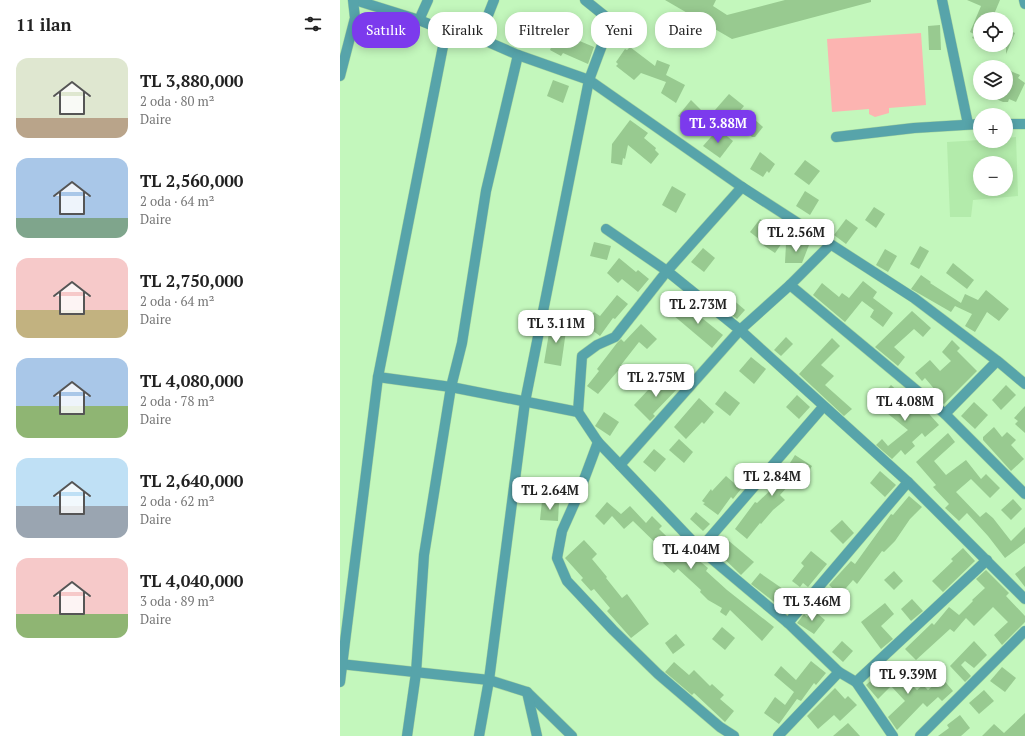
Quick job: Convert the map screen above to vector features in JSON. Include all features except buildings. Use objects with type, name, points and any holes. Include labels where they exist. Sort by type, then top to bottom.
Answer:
[{"type":"street","points":[[340,76],[355,18],[354,0],[393,12]]},
{"type":"street","points":[[420,18],[428,0]]},
{"type":"street","points":[[489,12],[494,0]]},
{"type":"street","points":[[479,736],[489,680],[525,402],[589,80],[611,21],[585,0]]},
{"type":"street","points":[[942,0],[968,124]]},
{"type":"street","points":[[1024,0],[1025,4]]},
{"type":"street","points":[[497,46],[518,55],[589,80],[742,187],[914,298],[1025,384]]},
{"type":"street","points":[[340,682],[341,664],[378,377],[443,48]]},
{"type":"street","points":[[407,736],[416,674],[424,555],[451,387],[462,343],[486,191],[518,55]]},
{"type":"street","points":[[836,137],[914,128],[973,124]]},
{"type":"street","points":[[1013,124],[1025,124]]},
{"type":"street","points":[[742,187],[667,271],[615,337],[597,345],[582,356],[578,412],[598,442],[700,549],[788,623],[838,672],[856,682],[893,736]]},
{"type":"street","points":[[606,229],[667,271],[740,330],[823,407],[908,482],[1025,599]]},
{"type":"street","points":[[620,464],[740,330],[790,285],[830,245]]},
{"type":"street","points":[[790,285],[945,414],[1025,494]]},
{"type":"street","points":[[945,414],[997,361]]},
{"type":"street","points":[[378,377],[451,387],[578,412]]},
{"type":"street","points":[[700,549],[823,407]]},
{"type":"street","points":[[598,442],[580,494],[562,530],[557,558],[566,582],[658,674],[720,727],[734,736]]},
{"type":"street","points":[[788,623],[908,482]]},
{"type":"street","points":[[856,682],[987,560]]},
{"type":"street","points":[[920,736],[1025,631]]},
{"type":"street","points":[[341,664],[416,674],[489,680],[527,692],[572,736]]},
{"type":"street","points":[[778,736],[838,672]]},
{"type":"street","points":[[527,692],[537,736]]},
{"type":"shaded area","points":[[921,33],[926,105],[889,108],[889,113],[875,117],[869,114],[869,109],[832,112],[827,39]]},
{"type":"shaded area","points":[[1013,137],[1016,137],[1018,196],[973,200],[971,217],[950,217],[947,142],[973,140],[973,148],[1013,148]]}]
